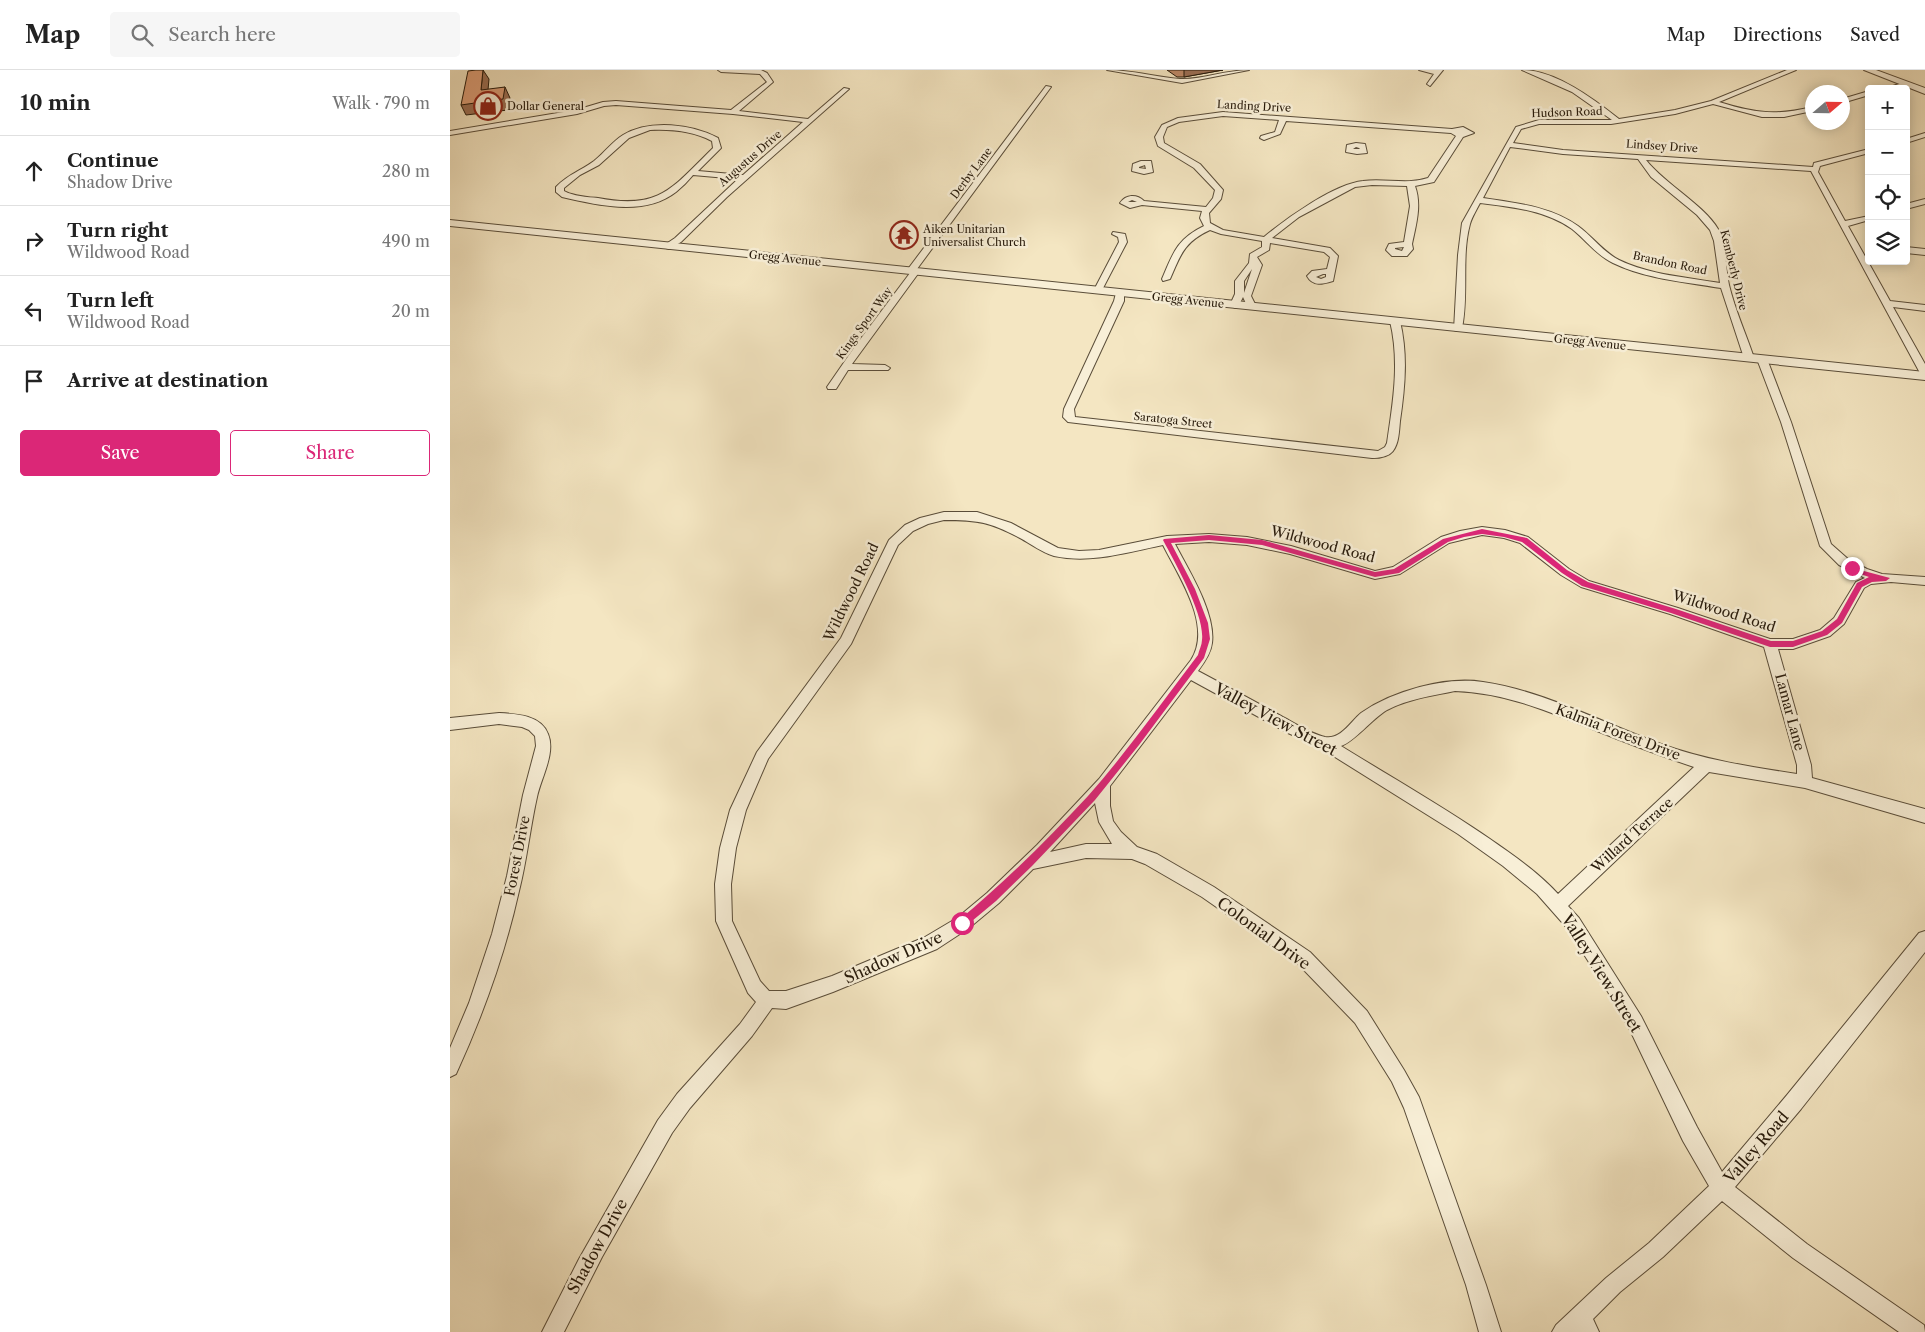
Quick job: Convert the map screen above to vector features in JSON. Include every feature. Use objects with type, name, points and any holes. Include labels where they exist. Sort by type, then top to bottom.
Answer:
[{"type":"street","points":[[721,70],[760,72],[765,74],[770,82],[733,112]]},
{"type":"street","points":[[1110,70],[1182,81],[1246,70]]},
{"type":"street","points":[[1422,70],[1439,71]]},
{"type":"street","points":[[1525,70],[1554,80],[1584,95],[1618,121]]},
{"type":"street","name":"Hudson Road","points":[[1457,328],[1460,314],[1462,255],[1466,223],[1518,128],[1545,122],[1618,121],[1675,112],[1713,102],[1793,70]]},
{"type":"street","points":[[1868,70],[1925,92]]},
{"type":"street","points":[[1430,84],[1439,71]]},
{"type":"street","name":"Derby Lane","points":[[913,271],[1048,87]]},
{"type":"street","name":"Augustus Drive","points":[[669,246],[678,240],[744,177],[846,88]]},
{"type":"street","points":[[1850,99],[1865,95]]},
{"type":"street","points":[[1713,102],[1765,116],[1781,116],[1805,111]]},
{"type":"street","points":[[450,132],[577,112],[603,104],[616,103],[733,112],[810,121]]},
{"type":"street","name":"Landing Drive","points":[[1206,209],[1217,200],[1219,190],[1197,166],[1172,155],[1161,144],[1159,137],[1164,126],[1173,121],[1217,114],[1456,133],[1433,178],[1424,182],[1410,184],[1363,183],[1353,185],[1296,215],[1266,239],[1266,248],[1252,256],[1253,264],[1239,279],[1239,296],[1235,305]]},
{"type":"street","points":[[1264,138],[1278,133],[1283,119]]},
{"type":"street","points":[[1360,145],[1372,126]]},
{"type":"street","points":[[691,174],[716,150],[718,145],[715,140],[703,134],[683,130],[649,128],[626,136],[596,163],[565,182],[560,189],[562,194],[574,197],[633,205],[662,198],[673,191],[691,174],[744,177]]},
{"type":"street","points":[[1910,139],[1925,135]]},
{"type":"street","name":"Lindsey Drive","points":[[1509,145],[1563,152],[1814,169]]},
{"type":"street","points":[[1865,152],[1817,165],[1814,169],[1815,175],[1844,224],[1925,375]]},
{"type":"street","name":"Kemberly Drive","points":[[1639,156],[1661,183],[1700,213],[1710,224],[1718,241],[1725,286],[1749,358]]},
{"type":"street","points":[[1408,244],[1414,207],[1410,184]]},
{"type":"street","name":"Brandon Road","points":[[1478,200],[1525,208],[1558,217],[1583,233],[1604,254],[1622,264],[1655,273],[1725,286]]},
{"type":"street","points":[[1910,206],[1925,201]]},
{"type":"street","points":[[1142,203],[1206,209],[1204,218],[1209,227],[1236,236],[1266,239],[1327,250],[1334,258],[1331,272]]},
{"type":"street","points":[[1844,224],[1865,219]]},
{"type":"street","name":"Gregg Avenue","points":[[450,223],[1762,360],[1925,375]]},
{"type":"street","points":[[1166,279],[1178,248],[1190,237],[1209,227]]},
{"type":"street","points":[[1098,290],[1123,242],[1122,236],[1116,234]]},
{"type":"street","points":[[1855,245],[1865,246]]},
{"type":"street","points":[[1910,250],[1925,252]]},
{"type":"street","points":[[1251,306],[1247,296],[1258,265],[1252,256]]},
{"type":"street","name":"Kings Sport Way","points":[[832,387],[913,271]]},
{"type":"street","name":"Saratoga Street","points":[[1120,293],[1119,301],[1069,409],[1068,417],[1072,420],[1378,455],[1388,451],[1392,444],[1394,430],[1400,339],[1394,321]]},
{"type":"street","points":[[1888,304],[1925,308]]},
{"type":"street","points":[[1762,360],[1786,422],[1817,523],[1826,546],[1836,558],[1868,575],[1925,580]]},
{"type":"street","points":[[846,367],[884,368]]},
{"type":"street","name":"Wildwood Road","points":[[768,999],[762,996],[754,987],[724,921],[725,866],[738,810],[753,773],[773,739],[846,642],[890,548],[897,538],[909,528],[924,521],[944,516],[977,516],[998,522],[1055,552],[1069,554],[1099,554],[1167,540],[1209,538],[1262,543],[1375,575],[1396,571],[1445,540],[1482,531],[1504,534],[1524,540],[1564,572],[1585,584],[1674,611],[1770,644],[1793,644],[1825,633],[1839,621],[1860,585],[1871,579],[1886,578]]},
{"type":"street","name":"Shadow Drive","points":[[553,1332],[575,1284],[650,1150],[670,1119],[690,1092],[744,1035],[768,999],[786,1000],[833,984],[931,943],[962,923],[993,898],[1029,863],[1104,783],[1201,656],[1206,639],[1206,631],[1191,589],[1167,540]]},
{"type":"street","name":"Lamar Lane","points":[[1770,644],[1804,765],[1805,782]]},
{"type":"street","name":"Valley View Street","points":[[1189,672],[1277,721],[1324,742],[1463,829],[1527,874],[1559,905],[1573,923],[1635,1022],[1690,1134],[1721,1188],[1800,1251],[1917,1332]]},
{"type":"street","name":"Kalmia Forest Drive","points":[[1324,742],[1331,743],[1343,740],[1365,718],[1383,706],[1406,696],[1455,686],[1496,689],[1540,702],[1657,749],[1706,765],[1805,782],[1925,816]]},
{"type":"street","name":"Forest Drive","points":[[450,724],[484,720],[517,720],[538,728],[544,740],[524,820],[512,888],[500,932],[473,1015],[450,1068]]},
{"type":"street","name":"Willard Terrace","points":[[1559,905],[1566,895],[1706,765]]},
{"type":"street","points":[[1104,783],[1101,802],[1104,821],[1118,840],[1132,852]]},
{"type":"street","name":"Colonial Drive","points":[[1029,863],[1086,851],[1132,852],[1151,859],[1195,884],[1304,958],[1361,1017],[1383,1050],[1412,1104],[1476,1285],[1490,1332]]},
{"type":"street","name":"Valley Road","points":[[1563,1332],[1584,1324],[1656,1250],[1721,1188],[1794,1102],[1924,942]]},
{"type":"building","points":[[483,70],[481,90],[505,87],[503,99],[461,105],[468,71]]},
{"type":"place","name":"Dollar General","points":[[488,106]]},
{"type":"place","name":"Aiken Unitarian Universalist Church","points":[[904,235]]},
{"type":"route","points":[[962,923],[993,898],[1092,798],[1201,656],[1205,648],[1206,639],[1204,623],[1191,589],[1167,540],[1209,538],[1262,543],[1375,575],[1396,571],[1433,550],[1445,540],[1482,531],[1504,534],[1524,540],[1548,557],[1564,572],[1585,584],[1674,611],[1770,644],[1793,644],[1825,633],[1839,621],[1860,585],[1871,579],[1886,578],[1868,575],[1852,568]]}]
